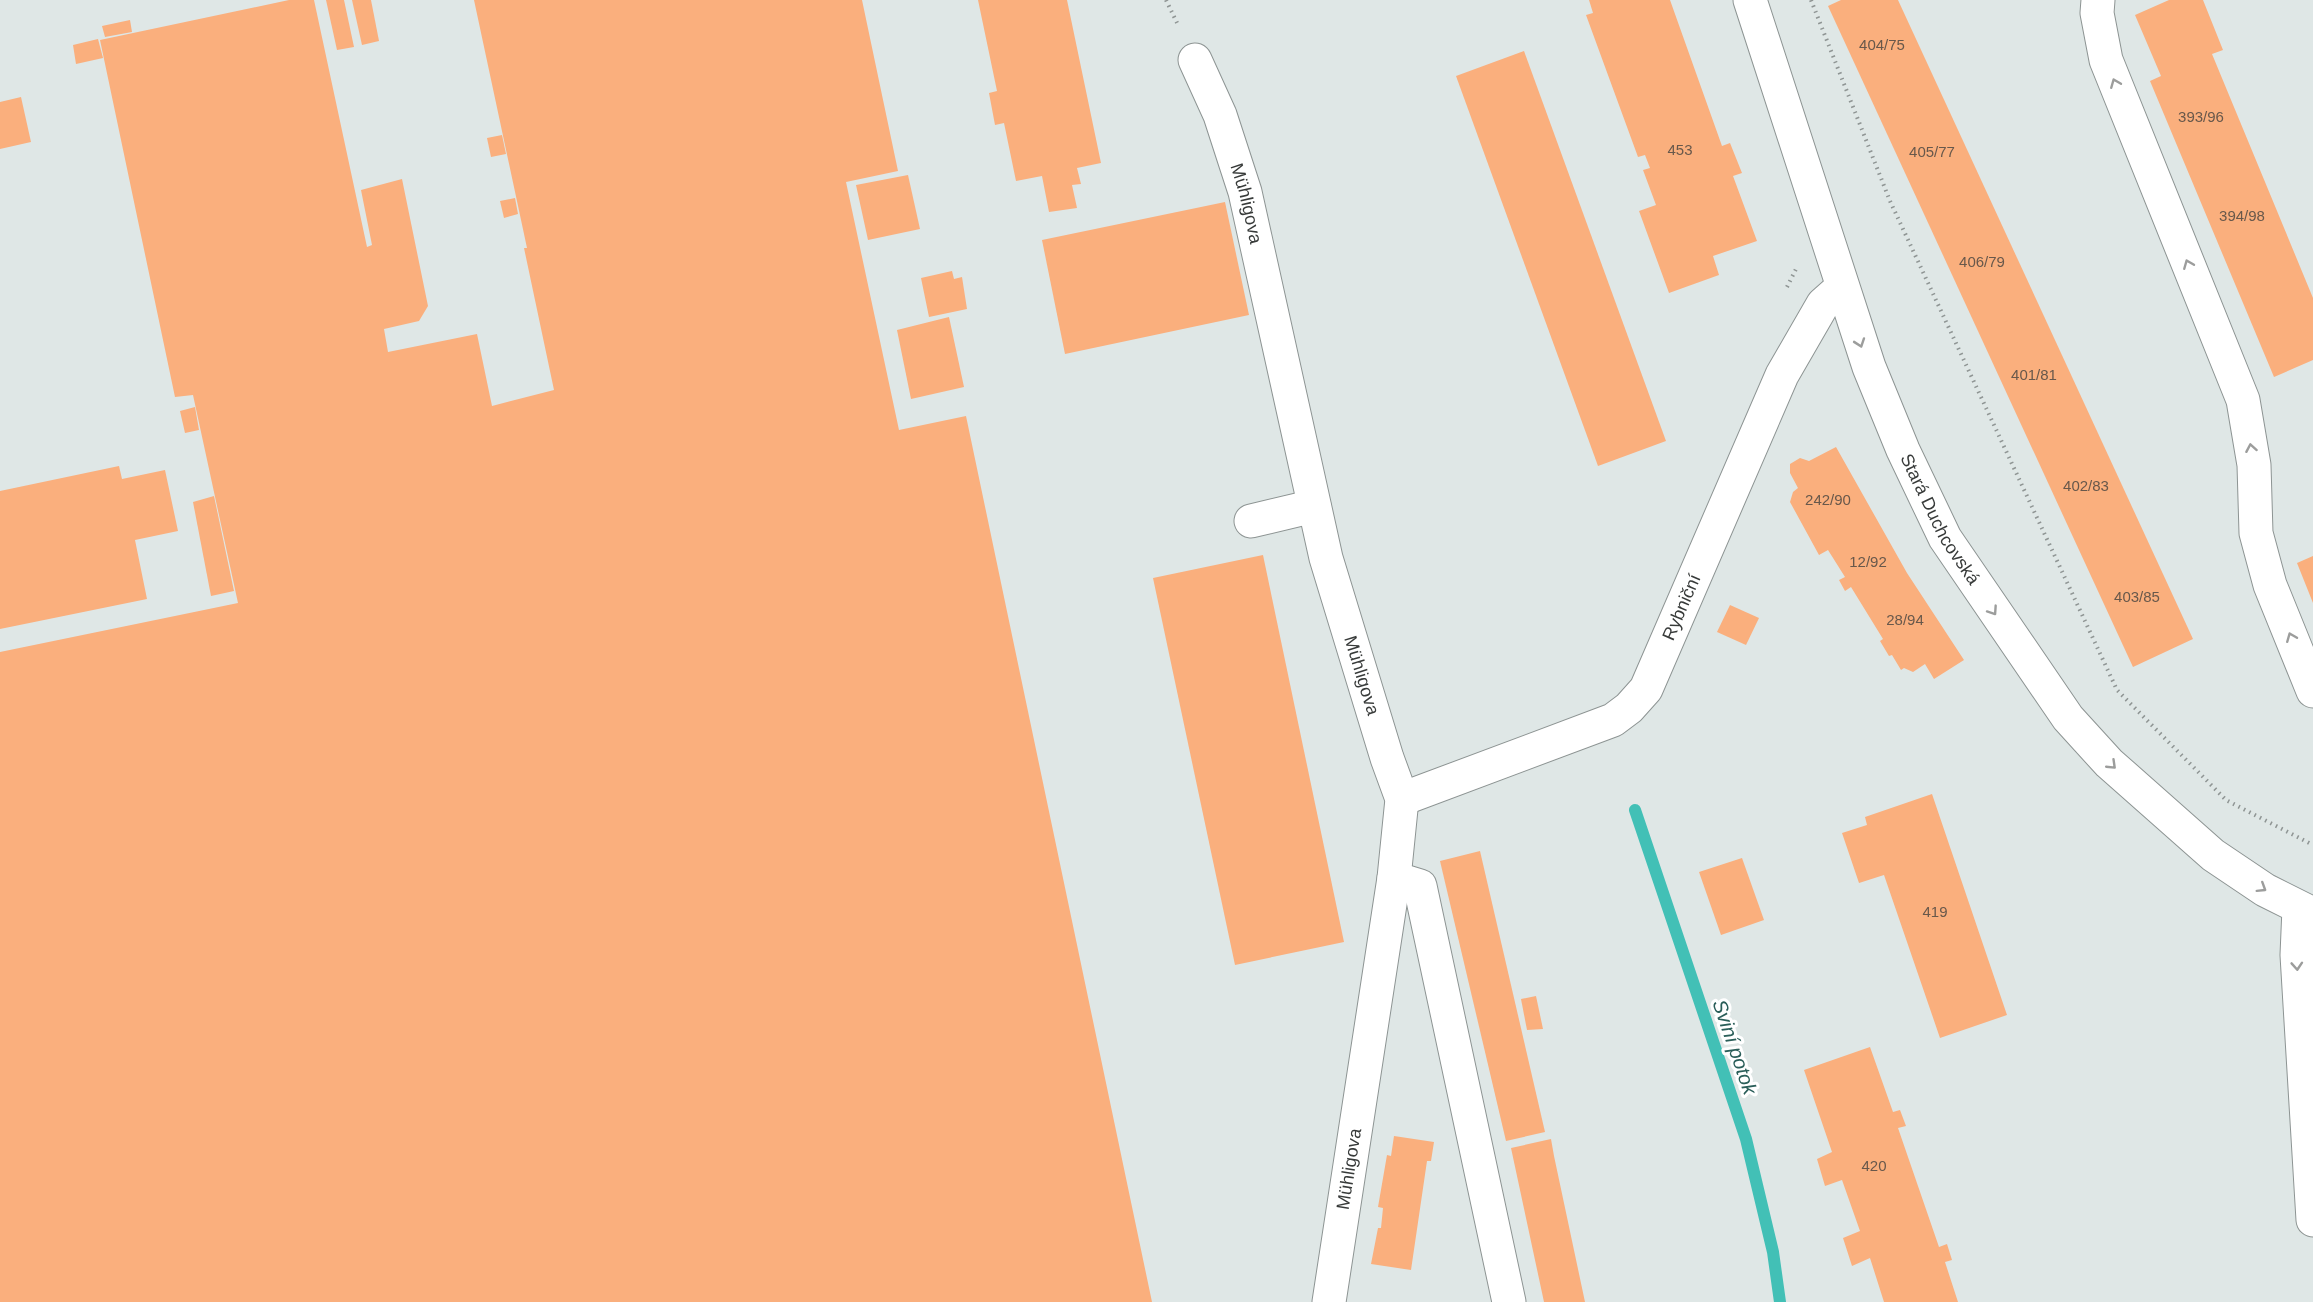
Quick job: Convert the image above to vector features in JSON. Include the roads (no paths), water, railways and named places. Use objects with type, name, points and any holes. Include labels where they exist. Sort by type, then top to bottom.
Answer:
[{"type":"street","name":"Stará Duchcovská","points":[[1750,0],[1841,288],[1869,367],[1903,450],[1945,538],[2068,718],[2109,763],[2213,855],[2265,890],[2306,911]]},
{"type":"street","points":[[2098,0],[2097,13],[2106,60],[2243,400],[2254,465],[2256,533],[2270,585],[2313,691]]},
{"type":"street","name":"Mühligova","points":[[1195,60],[1220,115],[1245,192],[1329,569],[1387,758],[1402,799],[1394,878],[1329,1302]]},
{"type":"street","name":"Rybniční","points":[[1402,799],[1613,720],[1629,708],[1646,689],[1782,375],[1823,304],[1841,288]]},
{"type":"street","points":[[1251,520],[1314,506]]},
{"type":"street","points":[[1394,878],[1420,886],[1509,1302]]},
{"type":"street","points":[[2306,911],[2297,956],[2313,1220]]},
{"type":"waterway","name":"Sviní potok","points":[[1635,810],[1746,1139],[1773,1252],[1780,1302]]}]
